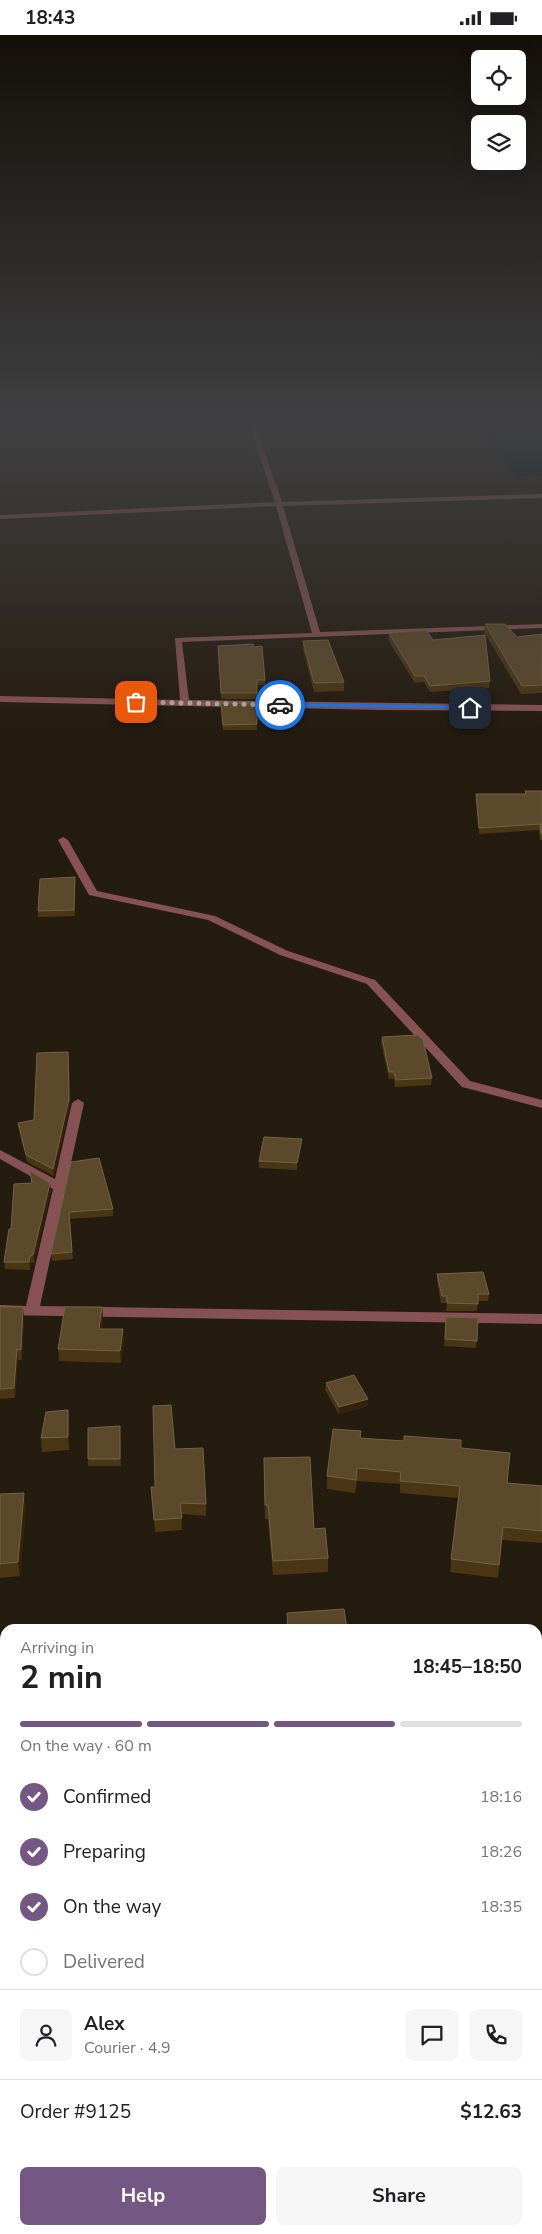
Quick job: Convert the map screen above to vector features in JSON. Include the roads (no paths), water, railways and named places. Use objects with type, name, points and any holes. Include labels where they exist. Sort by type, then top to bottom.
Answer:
[{"type":"street","points":[[285,527],[317,635]]},
{"type":"street","points":[[184,703],[178,640],[542,626]]},
{"type":"street","points":[[0,699],[370,707],[542,708]]},
{"type":"street","points":[[63,840],[93,893],[211,918],[284,953],[371,983],[466,1084],[542,1104]]},
{"type":"street","points":[[32,1311],[78,1103]]},
{"type":"street","points":[[0,1154],[59,1187]]},
{"type":"street","points":[[0,1310],[542,1319]]}]
